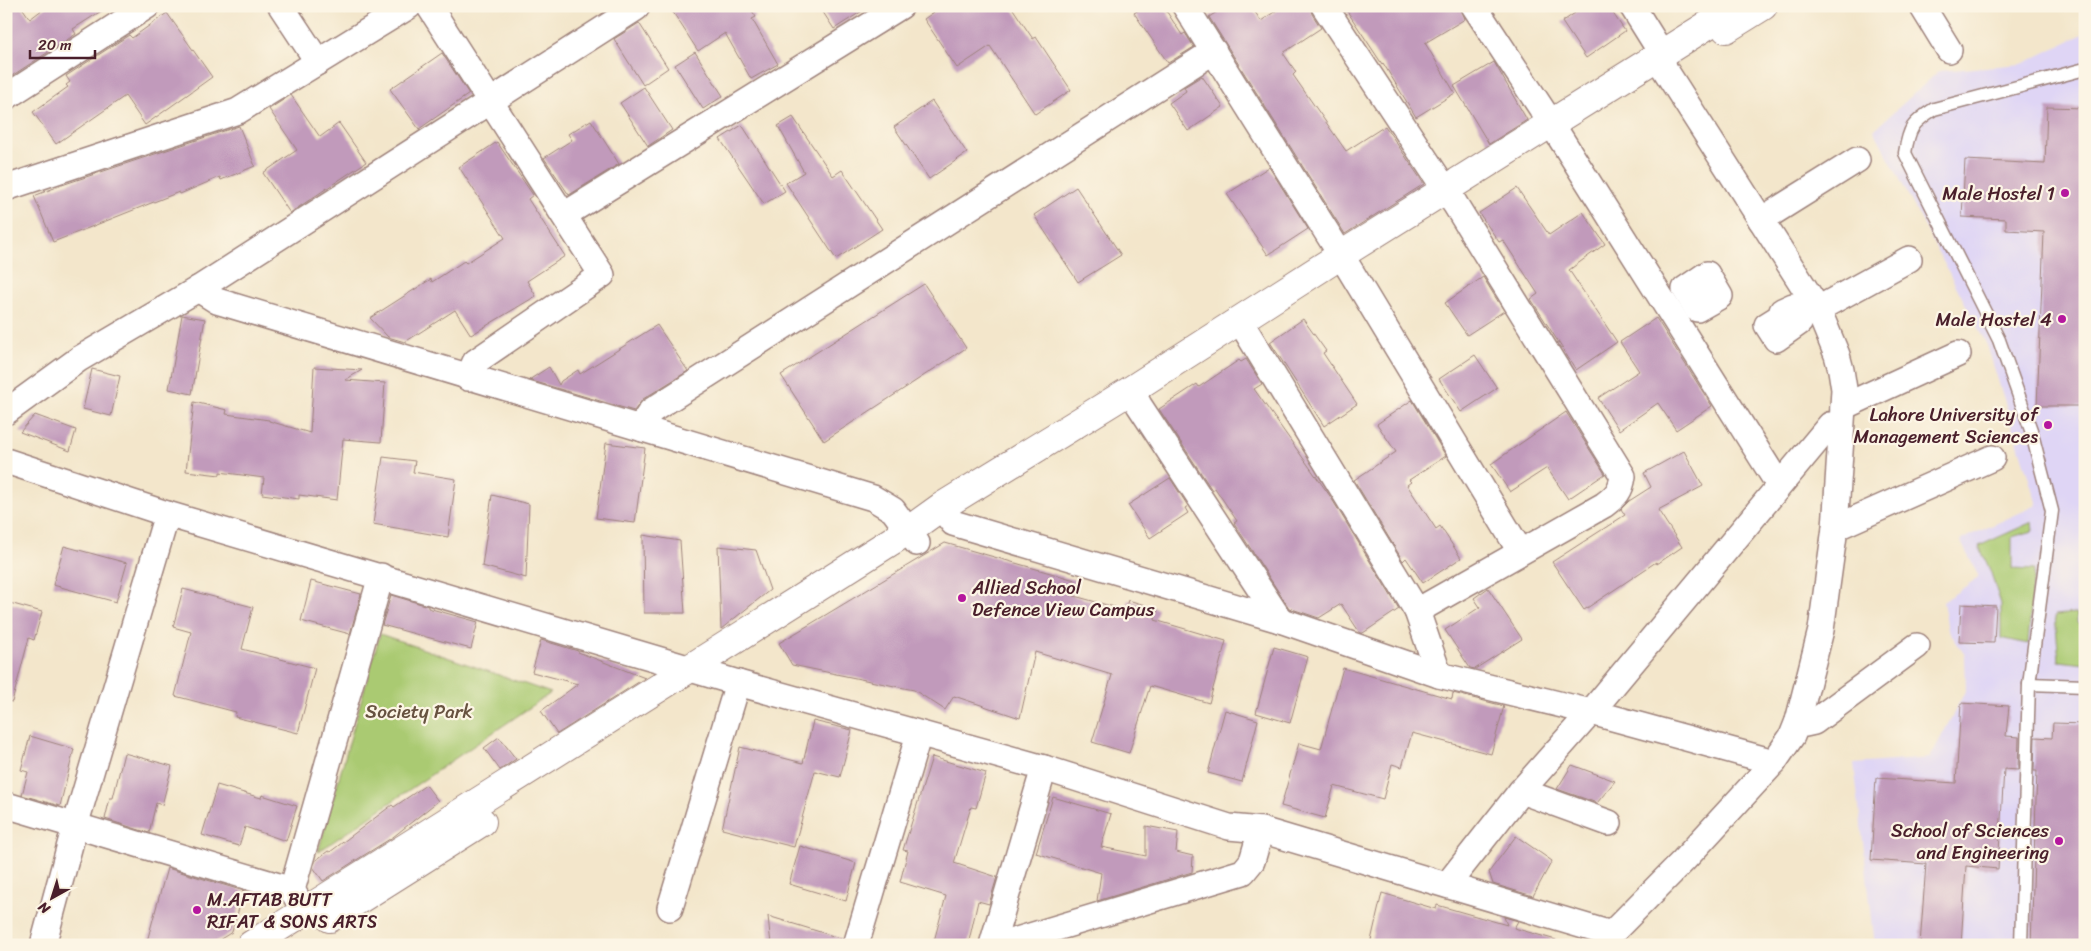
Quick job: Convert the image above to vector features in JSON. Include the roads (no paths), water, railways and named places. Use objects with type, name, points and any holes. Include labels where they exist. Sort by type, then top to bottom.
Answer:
[{"type":"street","points":[[6,96],[147,6]]},
{"type":"street","points":[[281,6],[318,62]]},
{"type":"street","points":[[6,188],[238,111],[409,6]]},
{"type":"street","points":[[429,6],[602,275],[475,362],[468,378]]},
{"type":"street","points":[[564,215],[901,6]]},
{"type":"street","points":[[1186,6],[1346,263],[1520,551]]},
{"type":"street","points":[[1324,6],[1451,197],[1622,476],[1622,486],[1618,495],[1604,505],[1417,611]]},
{"type":"street","points":[[1474,6],[1555,128],[1779,485]]},
{"type":"street","points":[[6,460],[167,514],[738,683],[1044,768],[1229,827],[1261,830],[1447,885],[1608,939],[1774,762],[1788,743],[1798,721],[1821,630],[1835,528],[1844,388],[1837,354],[1818,309],[1663,61],[1632,6]]},
{"type":"street","points":[[1663,61],[1738,6]]},
{"type":"street","points":[[251,945],[286,938],[431,855],[700,671],[1135,398],[1451,197],[1555,128],[1663,61],[1763,6]]},
{"type":"street","points":[[1922,6],[1949,50]]},
{"type":"street","points":[[6,412],[79,358],[198,289],[636,8]]},
{"type":"street","points":[[643,429],[645,420],[651,411],[1214,51]]},
{"type":"street","points":[[1761,220],[1857,160]]},
{"type":"street","points":[[1818,309],[1909,259]]},
{"type":"street","points":[[198,289],[217,301],[468,378],[873,498],[893,510],[913,537]]},
{"type":"street","points":[[1243,328],[1417,611],[1439,675]]},
{"type":"street","points":[[1447,885],[1521,791],[1591,712],[1830,425],[1958,354]]},
{"type":"street","points":[[1135,398],[1280,620]]},
{"type":"street","points":[[1835,528],[1992,458]]},
{"type":"street","points":[[43,945],[75,826],[167,514]]},
{"type":"street","points":[[947,515],[1280,620],[1439,675],[1591,712],[1774,762]]},
{"type":"street","points":[[286,938],[298,901],[381,576]]},
{"type":"street","points":[[1798,721],[1805,724],[1814,722],[1917,646]]},
{"type":"street","points":[[6,805],[75,826],[298,901],[700,671]]},
{"type":"street","points":[[670,908],[738,683]]},
{"type":"street","points":[[856,945],[919,734]]},
{"type":"street","points":[[992,945],[1044,768]]},
{"type":"street","points":[[1521,791],[1609,824]]},
{"type":"street","points":[[1000,945],[1243,872],[1252,861],[1261,830]]},
{"type":"lane","points":[[2021,945],[2029,684],[2052,511],[2031,430],[1999,340],[1906,153],[1908,133],[1916,121],[1934,109],[2085,69]]},
{"type":"lane","points":[[2029,684],[2085,686]]},
{"type":"place","name":"Male Hostel 1","points":[[2065,193]]},
{"type":"place","name":"Male Hostel 4","points":[[2062,319]]},
{"type":"place","name":"Lahore University of Management Sciences","points":[[2048,425]]},
{"type":"place","name":"Allied School Defence View Campus","points":[[962,598]]},
{"type":"place","name":"School of Sciences and Engineering","points":[[2059,841]]},
{"type":"place","name":"M.AFTAB BUTT RIFAT & SONS ARTS","points":[[197,910]]},
{"type":"park label","name":"Society Park","points":[[419,711]]}]
